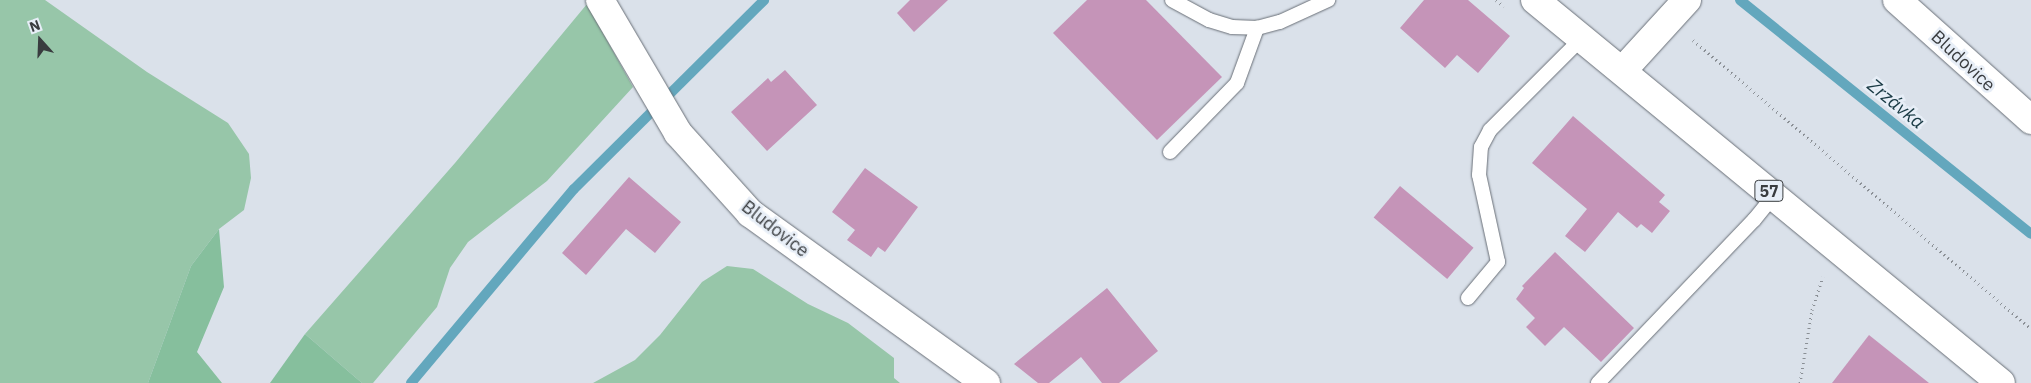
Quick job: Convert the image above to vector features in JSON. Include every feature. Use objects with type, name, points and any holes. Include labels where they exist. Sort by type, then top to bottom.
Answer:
[{"type":"street","name":"Bludovice","points":[[600,0],[678,133],[750,213],[986,383]]},
{"type":"street","name":"57","points":[[1535,0],[1623,70],[2001,383]]},
{"type":"street","name":"Bludovice","points":[[1897,0],[2031,120]]},
{"type":"street","points":[[1623,70],[1679,8]]},
{"type":"lane","points":[[1172,0],[1208,20],[1232,27],[1257,28],[1280,22],[1328,0]]},
{"type":"lane","points":[[1170,152],[1237,84],[1257,28]]},
{"type":"lane","points":[[1468,298],[1498,262],[1479,175],[1481,147],[1490,130],[1582,38]]},
{"type":"lane","points":[[1598,383],[1754,220],[1774,195]]},
{"type":"path","points":[[1679,8],[2031,329]]},
{"type":"path","points":[[1800,383],[1817,291],[1823,278],[1842,252]]},
{"type":"green space","points":[[0,0],[45,0],[147,72],[228,123],[249,154],[251,178],[244,210],[219,229],[191,266],[148,383],[0,383]]},
{"type":"green space","points":[[587,4],[633,87],[547,181],[468,242],[450,268],[437,307],[373,383],[362,383],[305,334],[455,163]]},
{"type":"green space","points":[[219,229],[224,287],[197,352],[222,383],[148,383],[191,266]]},
{"type":"green space","points":[[727,266],[753,269],[808,304],[848,323],[894,358],[894,378],[900,383],[593,383],[635,360],[660,335],[702,282]]},
{"type":"green space","points":[[305,334],[362,383],[270,383]]},
{"type":"building","points":[[910,0],[948,0],[914,32],[897,13]]},
{"type":"building","points":[[1087,0],[1146,0],[1222,77],[1157,140],[1053,33]]},
{"type":"building","points":[[1424,0],[1468,0],[1510,36],[1478,73],[1457,55],[1445,68],[1400,28]]},
{"type":"building","points":[[785,70],[817,105],[767,151],[731,112],[768,78],[771,82]]},
{"type":"building","points":[[1573,116],[1665,195],[1659,202],[1670,211],[1652,233],[1641,224],[1637,228],[1618,212],[1585,252],[1565,236],[1587,209],[1532,163]]},
{"type":"building","points":[[865,168],[918,207],[885,252],[878,247],[871,257],[847,240],[855,230],[832,212]]},
{"type":"building","points":[[629,177],[681,222],[655,253],[626,229],[586,275],[562,253]]},
{"type":"building","points":[[1400,186],[1474,248],[1447,279],[1374,217]]},
{"type":"building","points":[[1555,252],[1634,328],[1601,362],[1564,327],[1545,346],[1526,327],[1535,318],[1516,299],[1524,288],[1522,286]]},
{"type":"building","points":[[1107,288],[1158,351],[1119,383],[1102,383],[1081,357],[1049,383],[1038,383],[1014,364]]},
{"type":"building","points":[[1869,335],[1929,383],[1832,383]]},
{"type":"waterway","points":[[411,383],[574,189],[764,0]]},
{"type":"waterway","name":"Zrzávka","points":[[1740,0],[2031,234]]}]
